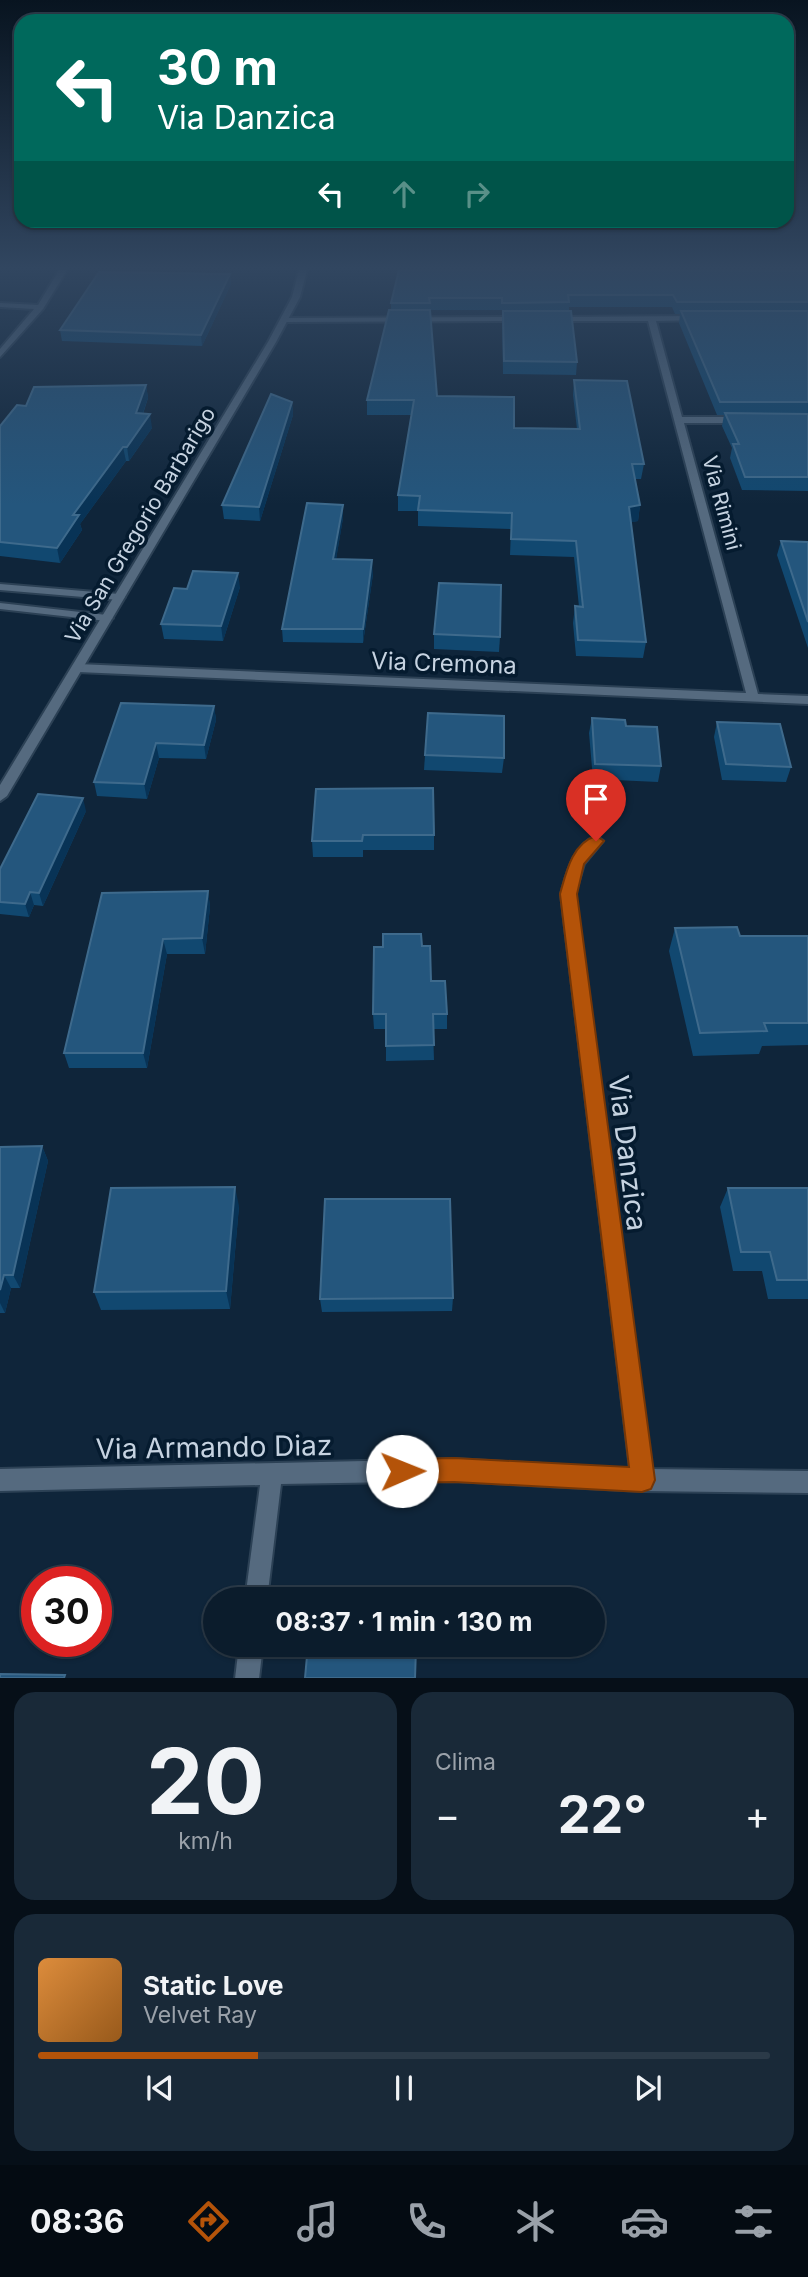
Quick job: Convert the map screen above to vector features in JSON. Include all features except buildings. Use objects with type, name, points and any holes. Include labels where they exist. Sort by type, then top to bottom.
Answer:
[{"type":"street","name":"Via San Gregorio Barbarigo","points":[[1,793],[267,348]]},
{"type":"street","name":"Via Rimini","points":[[660,348],[753,698]]},
{"type":"street","points":[[680,420],[754,420]]},
{"type":"street","points":[[0,587],[119,597]]},
{"type":"street","points":[[0,606],[107,618]]},
{"type":"street","name":"Via Cremona","points":[[78,668],[808,701]]},
{"type":"street","name":"Via Danzica","points":[[596,841],[577,862],[568,894],[642,1480]]},
{"type":"street","name":"Via Armando Diaz","points":[[0,1480],[454,1470],[642,1480],[808,1482]]},
{"type":"street","points":[[258,1587],[272,1473]]},
{"type":"street","points":[[247,1678],[250,1657]]},
{"type":"route","points":[[402,1471],[454,1470],[642,1480],[568,894],[577,862],[596,841]]}]
